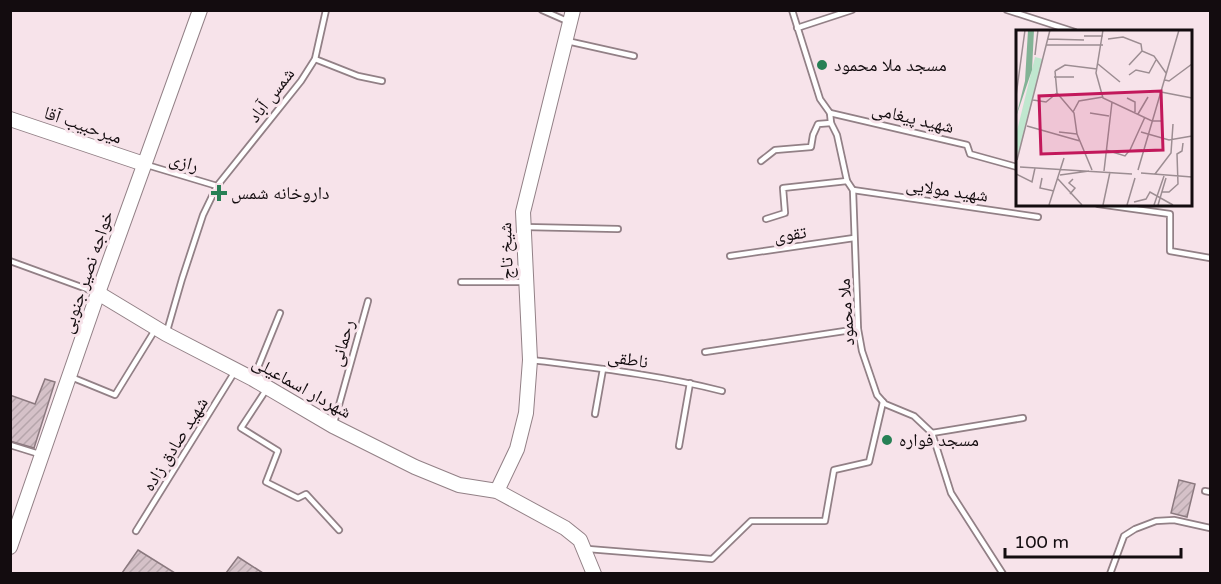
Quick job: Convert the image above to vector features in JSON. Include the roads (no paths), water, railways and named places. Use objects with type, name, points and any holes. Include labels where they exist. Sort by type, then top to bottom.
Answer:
[{"type":"street","name":"خواجه نصیر جنوبی","points":[[10,547],[200,10]]},
{"type":"street","name":"شیخ تاج","points":[[497,491],[517,449],[526,413],[530,360],[523,212],[571,16]]},
{"type":"street","name":"میرحبیب آقا","points":[[10,119],[144,164]]},
{"type":"street","name":"شهردار اسماعیلی","points":[[98,293],[161,331],[253,379],[333,426],[415,467],[459,485],[497,491],[565,528],[580,540],[585,549]]},
{"type":"street","points":[[585,549],[594,573]]},
{"type":"lane","name":"شمس آباد","points":[[70,376],[115,395],[161,331],[182,279],[203,215],[217,186],[301,81],[315,59],[326,10]]},
{"type":"lane","points":[[542,10],[571,16]]},
{"type":"lane","points":[[792,10],[820,99],[831,113],[831,123],[837,135],[847,181],[853,190]]},
{"type":"lane","points":[[796,28],[852,10]]},
{"type":"lane","points":[[1011,11],[1069,30]]},
{"type":"lane","points":[[565,40],[634,56]]},
{"type":"lane","points":[[315,59],[358,76],[382,81]]},
{"type":"lane","name":"شهید پیغامی","points":[[831,113],[967,145],[970,154],[1016,167]]},
{"type":"lane","points":[[761,161],[775,150],[811,147],[813,135],[819,123],[831,123]]},
{"type":"lane","name":"رازی","points":[[144,164],[217,186]]},
{"type":"lane","points":[[766,219],[785,213],[783,188],[847,181]]},
{"type":"lane","name":"شهید مولایی","points":[[853,190],[1038,217]]},
{"type":"lane","name":"ملا محمود","points":[[853,190],[858,329],[862,351],[877,394],[883,402]]},
{"type":"lane","points":[[1112,206],[1170,214],[1170,251],[1210,258]]},
{"type":"lane","points":[[523,227],[618,229]]},
{"type":"lane","name":"تقوی","points":[[730,256],[854,238]]},
{"type":"lane","points":[[10,261],[98,293]]},
{"type":"lane","points":[[461,282],[525,282]]},
{"type":"lane","name":"رحمانی","points":[[333,426],[368,301]]},
{"type":"lane","points":[[253,379],[280,313]]},
{"type":"lane","points":[[705,352],[858,329]]},
{"type":"lane","name":"ناطقی","points":[[530,360],[690,383],[722,391]]},
{"type":"lane","points":[[595,414],[603,369]]},
{"type":"lane","name":"شهید صادق زاده","points":[[136,531],[236,371]]},
{"type":"lane","points":[[679,446],[690,383]]},
{"type":"lane","points":[[267,387],[241,428],[278,451],[266,482],[298,498],[306,494],[339,530]]},
{"type":"lane","points":[[585,549],[712,560],[751,521],[825,521],[834,470],[870,462],[883,402],[914,416],[932,433],[951,493],[1004,573]]},
{"type":"lane","points":[[932,433],[1023,418]]},
{"type":"lane","points":[[10,445],[42,454]]},
{"type":"lane","points":[[1110,573],[1124,536],[1135,529],[1156,521],[1174,520],[1210,528]]},
{"type":"place","name":"مسجد ملا محمود","points":[[822,65]]},
{"type":"place","name":"داروخانه شمس","points":[[219,193]]},
{"type":"place","name":"مسجد فواره","points":[[887,440]]}]
